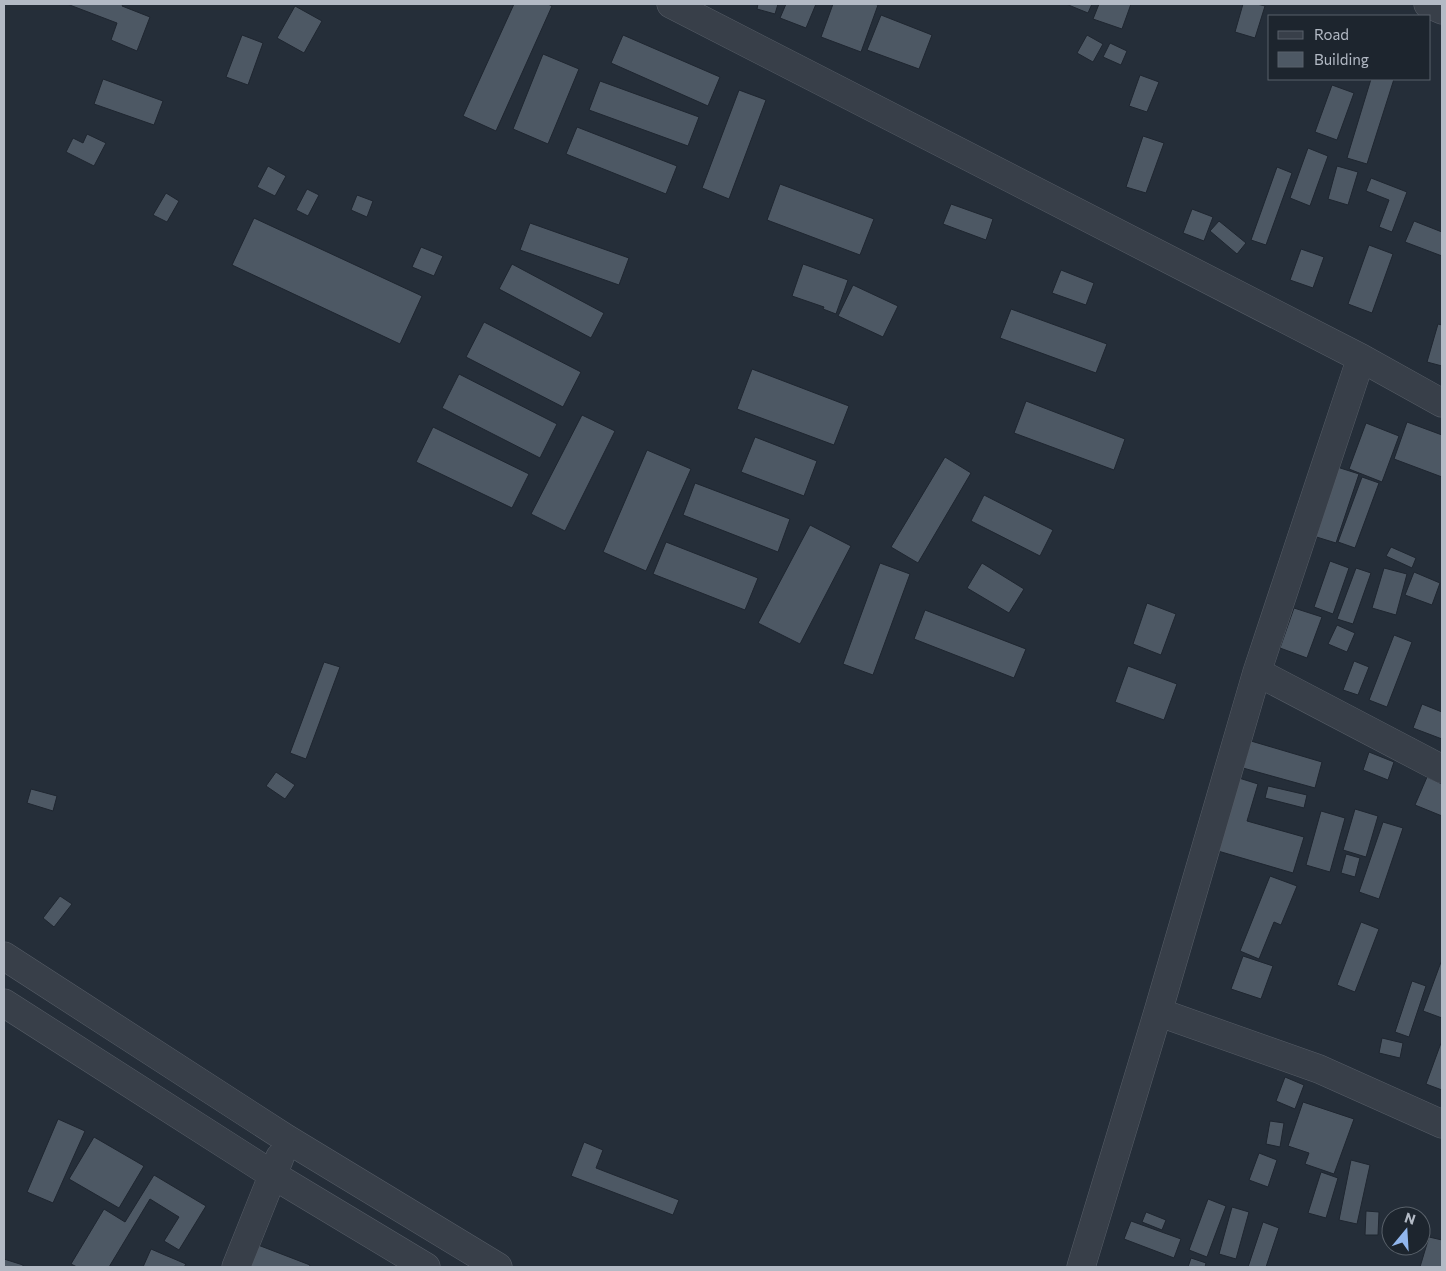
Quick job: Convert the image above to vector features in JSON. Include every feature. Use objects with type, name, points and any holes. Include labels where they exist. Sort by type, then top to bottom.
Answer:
[{"type":"street","points":[[671,4],[1361,358],[1442,403]]},
{"type":"street","points":[[1428,4],[1442,10]]},
{"type":"street","points":[[1080,1267],[1158,1012],[1258,672],[1361,358]]},
{"type":"street","points":[[1258,672],[1442,769]]},
{"type":"street","points":[[4,956],[287,1140],[498,1267]]},
{"type":"street","points":[[4,1003],[273,1175],[426,1267]]},
{"type":"street","points":[[1158,1012],[1319,1069],[1442,1124]]},
{"type":"street","points":[[236,1267],[287,1140]]},
{"type":"building","points":[[67,4],[123,4],[122,6],[150,17],[137,51],[111,40],[117,23]]},
{"type":"building","points":[[514,4],[548,4],[552,6],[496,131],[463,116]]},
{"type":"building","points":[[758,4],[778,4],[775,14],[757,9]]},
{"type":"building","points":[[786,4],[816,4],[806,28],[780,18]]},
{"type":"building","points":[[833,4],[878,5],[861,52],[821,37]]},
{"type":"building","points":[[1066,4],[1092,4],[1088,13]]},
{"type":"building","points":[[1099,4],[1131,4],[1122,29],[1093,19]]},
{"type":"building","points":[[1243,4],[1265,6],[1255,38],[1235,32]]},
{"type":"building","points":[[295,6],[322,21],[304,53],[277,38]]},
{"type":"building","points":[[881,15],[932,35],[919,69],[867,50]]},
{"type":"building","points":[[242,35],[263,43],[248,85],[226,77]]},
{"type":"building","points":[[623,35],[720,77],[708,106],[611,63]]},
{"type":"building","points":[[1087,35],[1103,44],[1093,62],[1077,53]]},
{"type":"building","points":[[1110,43],[1127,51],[1121,65],[1103,57]]},
{"type":"building","points":[[543,54],[579,69],[548,144],[513,129]]},
{"type":"building","points":[[1140,75],[1159,82],[1147,112],[1129,106]]},
{"type":"building","points":[[103,79],[163,101],[154,125],[94,104]]},
{"type":"building","points":[[1371,80],[1394,80],[1367,164],[1347,158]]},
{"type":"building","points":[[600,81],[699,117],[688,146],[589,110]]},
{"type":"building","points":[[1332,85],[1354,93],[1337,140],[1315,132]]},
{"type":"building","points":[[739,90],[766,100],[729,199],[702,188]]},
{"type":"building","points":[[577,127],[677,166],[666,194],[566,154]]},
{"type":"building","points":[[87,134],[106,143],[94,166],[66,152],[73,138],[83,143]]},
{"type":"building","points":[[1143,136],[1164,143],[1146,193],[1126,187]]},
{"type":"building","points":[[1308,148],[1328,156],[1310,206],[1290,198]]},
{"type":"building","points":[[268,166],[286,176],[275,196],[257,187]]},
{"type":"building","points":[[1337,166],[1358,172],[1348,205],[1328,199]]},
{"type":"building","points":[[1277,167],[1292,173],[1266,245],[1251,240]]},
{"type":"building","points":[[1371,178],[1407,192],[1392,232],[1379,227],[1389,200],[1366,191]]},
{"type":"building","points":[[780,184],[874,219],[860,255],[767,220]]},
{"type":"building","points":[[307,189],[319,195],[308,216],[296,210]]},
{"type":"building","points":[[166,193],[179,201],[167,222],[153,215]]},
{"type":"building","points":[[357,195],[373,201],[367,217],[351,210]]},
{"type":"building","points":[[951,204],[993,219],[986,240],[943,224]]},
{"type":"building","points":[[1192,209],[1213,217],[1204,241],[1183,233]]},
{"type":"building","points":[[254,218],[422,296],[400,344],[232,265]]},
{"type":"building","points":[[1219,221],[1246,243],[1237,254],[1210,231]]},
{"type":"building","points":[[1414,221],[1442,232],[1442,256],[1405,242]]},
{"type":"building","points":[[530,223],[629,258],[619,285],[520,250]]},
{"type":"building","points":[[1369,245],[1393,254],[1372,313],[1348,304]]},
{"type":"building","points":[[421,247],[443,256],[434,276],[412,267]]},
{"type":"building","points":[[1301,249],[1324,257],[1313,288],[1290,280]]},
{"type":"building","points":[[512,264],[604,313],[591,338],[499,289]]},
{"type":"building","points":[[803,264],[848,280],[836,314],[823,309],[824,307],[792,296]]},
{"type":"building","points":[[1061,270],[1094,283],[1086,305],[1052,293]]},
{"type":"building","points":[[853,285],[898,306],[883,337],[838,316]]},
{"type":"building","points":[[1011,309],[1107,344],[1096,373],[1000,338]]},
{"type":"building","points":[[484,322],[581,372],[563,407],[466,357]]},
{"type":"building","points":[[1438,324],[1442,325],[1442,366],[1427,362]]},
{"type":"building","points":[[752,369],[849,406],[834,445],[737,409]]},
{"type":"building","points":[[459,374],[557,424],[540,458],[442,408]]},
{"type":"building","points":[[1026,401],[1125,439],[1114,470],[1014,433]]},
{"type":"building","points":[[582,415],[615,431],[565,531],[531,514]]},
{"type":"building","points":[[1407,422],[1442,435],[1442,477],[1394,459]]},
{"type":"building","points":[[1366,423],[1399,436],[1382,482],[1349,469]]},
{"type":"building","points":[[433,427],[529,474],[512,508],[416,462]]},
{"type":"building","points":[[755,437],[817,461],[804,496],[741,472]]},
{"type":"building","points":[[647,450],[691,469],[646,571],[603,552]]},
{"type":"building","points":[[945,457],[971,473],[918,563],[891,547]]},
{"type":"building","points":[[1334,466],[1359,474],[1336,543],[1310,535]]},
{"type":"building","points":[[1362,477],[1379,483],[1355,548],[1338,542]]},
{"type":"building","points":[[695,483],[790,519],[778,552],[683,515]]},
{"type":"building","points":[[984,495],[1053,530],[1040,556],[971,521]]},
{"type":"building","points":[[810,525],[851,546],[800,644],[758,623]]},
{"type":"building","points":[[666,542],[758,578],[745,610],[653,574]]},
{"type":"building","points":[[1391,547],[1416,558],[1412,568],[1386,556]]},
{"type":"building","points":[[1330,561],[1349,568],[1333,614],[1314,607]]},
{"type":"building","points":[[880,563],[910,574],[873,675],[843,664]]},
{"type":"building","points":[[982,563],[1024,589],[1009,613],[967,588]]},
{"type":"building","points":[[1356,568],[1371,573],[1353,624],[1337,619]]},
{"type":"building","points":[[1384,568],[1407,574],[1396,615],[1372,608]]},
{"type":"building","points":[[1414,572],[1440,583],[1432,605],[1405,595]]},
{"type":"building","points":[[1147,603],[1176,614],[1161,655],[1133,644]]},
{"type":"building","points":[[1294,608],[1322,617],[1307,658],[1280,648]]},
{"type":"building","points":[[925,610],[1026,649],[1014,678],[914,639]]},
{"type":"building","points":[[1337,625],[1355,633],[1347,652],[1328,644]]},
{"type":"building","points":[[1394,635],[1412,642],[1387,707],[1369,700]]},
{"type":"building","points":[[1354,661],[1369,667],[1358,695],[1343,690]]},
{"type":"building","points":[[324,662],[340,667],[306,759],[290,753]]},
{"type":"building","points":[[1128,666],[1177,684],[1164,720],[1115,702]]},
{"type":"building","points":[[1422,704],[1442,712],[1442,739],[1413,728]]},
{"type":"building","points":[[1251,741],[1322,762],[1315,788],[1243,768]]},
{"type":"building","points":[[1369,752],[1394,762],[1388,780],[1363,770]]},
{"type":"building","points":[[276,772],[295,785],[285,799],[266,786]]},
{"type":"building","points":[[1427,777],[1442,784],[1442,816],[1415,805]]},
{"type":"building","points":[[1239,778],[1258,784],[1247,821],[1304,837],[1293,873],[1218,851]]},
{"type":"building","points":[[1268,786],[1307,795],[1304,808],[1265,798]]},
{"type":"building","points":[[31,789],[57,796],[53,811],[27,803]]},
{"type":"building","points":[[1355,809],[1378,816],[1366,857],[1343,850]]},
{"type":"building","points":[[1321,811],[1345,818],[1330,872],[1306,865]]},
{"type":"building","points":[[1383,822],[1403,828],[1379,899],[1359,892]]},
{"type":"building","points":[[1346,854],[1360,858],[1355,877],[1341,873]]},
{"type":"building","points":[[1270,876],[1297,886],[1281,925],[1274,922],[1259,959],[1240,951]]},
{"type":"building","points":[[60,896],[72,904],[54,927],[43,918]]},
{"type":"building","points":[[1361,922],[1379,929],[1355,992],[1337,985]]},
{"type":"building","points":[[1243,956],[1273,966],[1261,999],[1231,989]]},
{"type":"building","points":[[1442,962],[1442,1018],[1423,1011]]},
{"type":"building","points":[[1412,981],[1426,986],[1409,1037],[1395,1032]]},
{"type":"building","points":[[1382,1038],[1403,1043],[1400,1058],[1379,1053]]},
{"type":"building","points":[[1442,1043],[1442,1090],[1426,1084]]},
{"type":"building","points":[[1285,1077],[1304,1085],[1295,1109],[1276,1101]]},
{"type":"building","points":[[1303,1102],[1354,1119],[1334,1174],[1305,1164],[1309,1153],[1288,1146]]},
{"type":"building","points":[[58,1119],[85,1131],[53,1203],[27,1192]]},
{"type":"building","points":[[1270,1121],[1284,1123],[1280,1147],[1266,1144]]},
{"type":"building","points":[[94,1137],[144,1166],[119,1208],[69,1179]]},
{"type":"building","points":[[584,1142],[603,1150],[596,1168],[679,1200],[673,1215],[571,1176]]},
{"type":"building","points":[[1259,1153],[1277,1160],[1268,1187],[1249,1180]]},
{"type":"building","points":[[1351,1160],[1370,1165],[1357,1224],[1339,1220]]},
{"type":"building","points":[[1321,1172],[1338,1178],[1326,1218],[1308,1213]]},
{"type":"building","points":[[154,1175],[206,1206],[179,1250],[164,1241],[179,1217],[150,1199],[109,1267],[77,1267],[71,1264],[104,1209],[125,1222]]},
{"type":"building","points":[[1208,1199],[1226,1206],[1207,1257],[1189,1250]]},
{"type":"building","points":[[1232,1207],[1249,1212],[1236,1259],[1219,1254]]},
{"type":"building","points":[[1366,1211],[1379,1212],[1378,1235],[1365,1235]]},
{"type":"building","points":[[1146,1212],[1166,1220],[1162,1230],[1142,1222]]},
{"type":"building","points":[[1131,1221],[1181,1239],[1174,1258],[1124,1239]]},
{"type":"building","points":[[1263,1222],[1279,1228],[1266,1267],[1248,1267]]},
{"type":"building","points":[[1431,1237],[1442,1240],[1442,1267],[1420,1267],[1423,1256],[1431,1256]]},
{"type":"building","points":[[258,1245],[310,1265],[309,1267],[250,1267]]},
{"type":"building","points":[[151,1249],[186,1264],[184,1267],[143,1267]]},
{"type":"building","points":[[1191,1258],[1206,1263],[1205,1267],[1188,1267]]},
{"type":"building","points":[[4,1259],[23,1265],[23,1267],[4,1267]]}]
